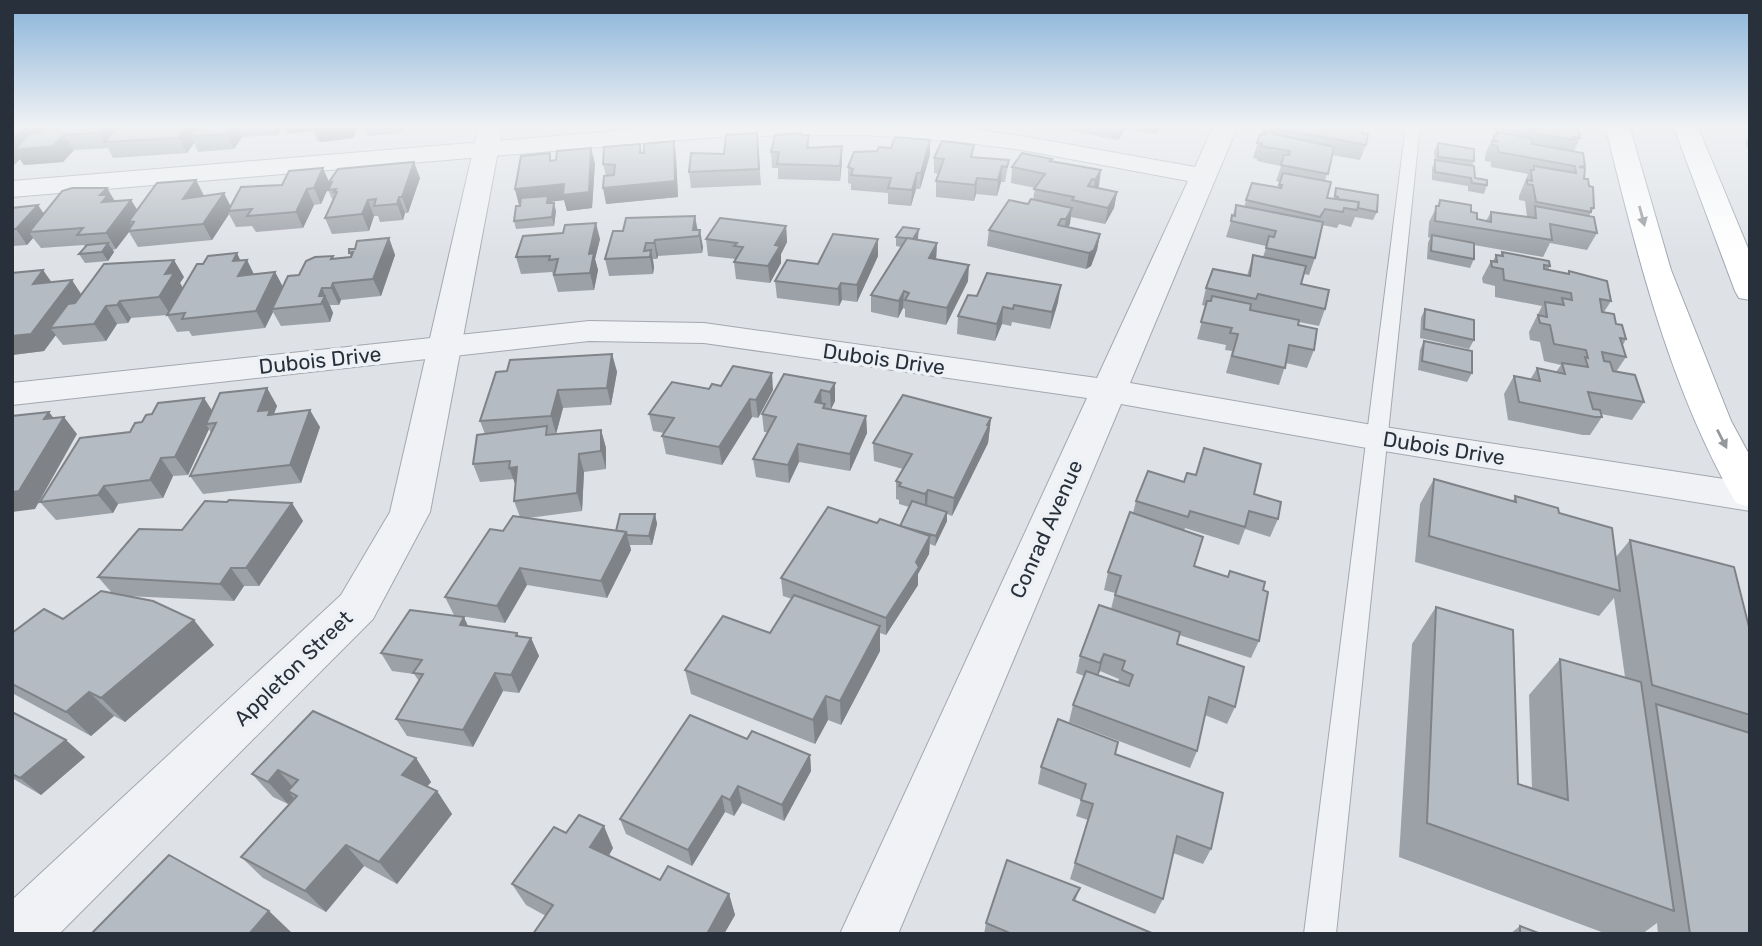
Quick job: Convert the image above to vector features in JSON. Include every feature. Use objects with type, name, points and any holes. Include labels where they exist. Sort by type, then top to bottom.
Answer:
[{"type":"main road","points":[[1629,169],[1656,270],[1713,421],[1750,495]]},
{"type":"main road","points":[[1702,169],[1750,291]]},
{"type":"street","points":[[12,189],[197,169]]},
{"type":"street","name":"Appleton Street","points":[[18,934],[357,607],[410,512],[481,169]]},
{"type":"street","points":[[1167,169],[1203,176]]},
{"type":"street","name":"Conrad Avenue","points":[[869,934],[1206,169]]},
{"type":"street","name":"Dubois Drive","points":[[12,394],[589,331],[704,333],[1107,390],[1378,438],[1750,495]]},
{"type":"lane","points":[[1320,934],[1408,169]]},
{"type":"building","points":[[322,169],[314,188],[307,189],[296,212],[247,216],[252,209],[228,211],[241,187],[282,185],[289,171]]},
{"type":"building","points":[[338,169],[412,169],[397,204],[374,206],[376,199],[368,200],[362,214],[325,218],[337,192],[334,192],[336,189],[328,190],[332,182],[329,182]]},
{"type":"building","points":[[519,169],[590,169],[589,192],[563,195],[564,184],[515,189]]},
{"type":"building","points":[[615,169],[675,169],[675,181],[603,188],[604,176],[614,175]]},
{"type":"building","points":[[689,169],[756,169],[689,172]]},
{"type":"building","points":[[853,169],[922,169],[921,173],[917,173],[912,190],[888,188],[891,178],[851,175]]},
{"type":"building","points":[[940,169],[1001,169],[998,180],[977,178],[975,185],[936,181]]},
{"type":"building","points":[[1022,169],[1101,170],[1088,186],[1117,192],[1108,208],[1072,200],[1074,197],[1034,189],[1045,174]]},
{"type":"building","points":[[1303,169],[1329,169],[1328,174]]},
{"type":"building","points":[[1435,169],[1474,169],[1475,178],[1487,180],[1487,185],[1472,183],[1471,178],[1435,172]]},
{"type":"building","points":[[1534,169],[1576,173],[1575,169],[1585,169],[1584,179],[1588,179],[1589,186],[1593,187],[1594,208],[1591,208],[1591,212],[1536,202],[1533,185],[1527,184],[1527,180],[1532,181],[1531,170]]},
{"type":"building","points":[[1283,173],[1331,182],[1327,198],[1359,202],[1357,210],[1344,208],[1343,212],[1325,209],[1320,217],[1246,200],[1252,183],[1281,188],[1282,185],[1279,185]]},
{"type":"building","points":[[196,180],[183,199],[224,193],[203,224],[128,231],[134,222],[129,221],[157,183]]},
{"type":"building","points":[[72,188],[107,188],[100,195],[108,195],[102,202],[131,200],[106,233],[77,235],[83,228],[29,232],[62,191]]},
{"type":"building","points":[[1336,188],[1378,195],[1377,212],[1358,208],[1359,202],[1338,199],[1335,196]]},
{"type":"building","points":[[548,196],[547,203],[554,203],[552,217],[514,221],[516,206],[520,206],[521,198]]},
{"type":"building","points":[[1031,199],[1072,208],[1066,219],[1061,219],[1058,225],[1100,234],[1094,250],[1089,253],[989,230],[1009,200],[1028,204]]},
{"type":"building","points":[[1440,200],[1471,205],[1471,212],[1477,213],[1477,219],[1491,222],[1491,212],[1536,218],[1535,206],[1594,217],[1597,233],[1550,224],[1552,240],[1435,221],[1436,206],[1439,206]]},
{"type":"building","points":[[38,205],[16,229],[12,229],[12,208]]},
{"type":"building","points":[[1236,205],[1323,222],[1315,258],[1266,248],[1269,236],[1274,237],[1276,231],[1231,221],[1232,215],[1235,216]]},
{"type":"building","points":[[695,216],[693,230],[700,230],[699,236],[646,243],[644,251],[651,250],[650,257],[605,259],[613,231],[623,231],[626,218]]},
{"type":"building","points":[[720,218],[786,226],[775,245],[780,246],[768,266],[734,262],[743,247],[734,246],[737,243],[706,239]]},
{"type":"building","points":[[596,223],[589,254],[594,253],[590,273],[554,275],[558,259],[549,260],[550,256],[516,257],[523,236],[563,233],[565,225]]},
{"type":"building","points":[[903,227],[919,229],[913,239],[896,237]]},
{"type":"building","points":[[833,234],[878,239],[857,285],[841,283],[838,289],[775,281],[787,260],[818,264]]},
{"type":"building","points":[[1432,235],[1474,243],[1474,259],[1431,251]]},
{"type":"building","points":[[389,238],[373,279],[333,283],[331,288],[322,288],[319,296],[325,296],[321,304],[272,309],[288,276],[299,275],[306,261],[315,257],[351,257],[353,252],[349,253],[349,249],[355,249],[357,241]]},
{"type":"building","points":[[907,238],[937,243],[929,258],[969,265],[947,308],[905,300],[909,293],[904,291],[899,301],[871,295]]},
{"type":"building","points":[[108,243],[102,252],[79,254],[87,245]]},
{"type":"building","points":[[1502,252],[1549,261],[1550,266],[1544,265],[1544,269],[1569,274],[1569,271],[1607,281],[1611,301],[1600,299],[1602,312],[1614,314],[1616,324],[1622,325],[1626,339],[1620,338],[1626,357],[1602,352],[1604,361],[1610,362],[1613,371],[1635,375],[1644,402],[1588,392],[1593,409],[1600,410],[1602,417],[1595,417],[1519,402],[1514,376],[1540,381],[1537,368],[1565,374],[1562,363],[1588,367],[1585,357],[1588,358],[1586,350],[1554,344],[1550,325],[1540,323],[1538,315],[1547,317],[1545,302],[1564,305],[1562,298],[1572,300],[1571,293],[1504,280],[1503,269],[1492,267],[1491,261],[1497,262],[1496,255],[1503,256]]},
{"type":"building","points":[[237,253],[233,261],[247,260],[238,276],[275,272],[256,311],[182,319],[185,313],[167,315],[197,264],[203,264],[208,256]]},
{"type":"building","points":[[1253,255],[1306,266],[1301,284],[1329,290],[1325,309],[1258,294],[1256,299],[1206,288],[1213,269],[1250,276]]},
{"type":"building","points":[[174,260],[165,274],[174,273],[159,297],[120,301],[117,305],[106,306],[94,324],[50,328],[68,304],[75,303],[104,264]]},
{"type":"building","points":[[43,270],[33,284],[72,280],[31,334],[12,336],[12,273]]},
{"type":"building","points":[[987,273],[1061,285],[1052,312],[1014,305],[1013,309],[1003,307],[997,324],[958,316],[968,295],[977,296]]},
{"type":"building","points":[[1212,296],[1251,304],[1250,310],[1299,320],[1298,325],[1317,329],[1314,350],[1289,345],[1285,368],[1232,356],[1238,334],[1230,333],[1232,328],[1201,322],[1207,301],[1211,301]]},
{"type":"building","points":[[1425,309],[1474,320],[1474,340],[1424,329]]},
{"type":"building","points":[[1424,341],[1472,351],[1472,373],[1422,361]]},
{"type":"building","points":[[612,354],[607,388],[558,390],[551,416],[480,421],[496,372],[507,371],[510,360]]},
{"type":"building","points":[[733,366],[772,373],[756,400],[750,399],[719,447],[662,436],[674,418],[649,414],[672,382],[709,389],[712,384],[721,386]]},
{"type":"building","points":[[784,374],[835,383],[830,392],[821,390],[815,402],[825,404],[823,408],[866,416],[850,454],[798,444],[788,465],[753,459],[776,417],[762,414]]},
{"type":"building","points":[[267,388],[258,411],[270,410],[268,415],[310,410],[290,465],[190,476],[216,423],[206,424],[220,393]]},
{"type":"building","points":[[903,395],[991,418],[954,498],[928,490],[925,494],[899,486],[901,483],[896,481],[912,454],[873,443]]},
{"type":"building","points":[[204,398],[175,457],[161,458],[150,480],[104,486],[98,495],[40,502],[80,438],[130,432],[135,423],[142,422],[146,415],[152,414],[158,403]]},
{"type":"building","points":[[49,412],[44,419],[64,417],[19,491],[12,492],[12,416]]},
{"type":"building","points":[[547,426],[546,435],[601,430],[601,451],[579,454],[577,493],[514,501],[517,467],[509,468],[510,461],[473,464],[477,435]]},
{"type":"building","points":[[1204,448],[1261,464],[1254,494],[1281,502],[1278,519],[1249,511],[1245,527],[1190,511],[1188,517],[1136,501],[1148,471],[1184,482],[1187,473],[1196,475]]},
{"type":"building","points":[[1434,479],[1516,502],[1515,496],[1558,508],[1559,513],[1612,528],[1620,591],[1429,536]]},
{"type":"building","points":[[205,501],[292,503],[246,568],[231,568],[220,584],[98,577],[139,529],[182,530]]},
{"type":"building","points":[[912,501],[947,512],[936,536],[900,526]]},
{"type":"building","points":[[828,507],[877,523],[880,519],[930,536],[916,562],[919,567],[886,618],[781,578]]},
{"type":"building","points":[[1130,512],[1203,537],[1194,566],[1228,577],[1230,571],[1265,582],[1263,590],[1268,592],[1259,641],[1115,595],[1121,576],[1108,572]]},
{"type":"building","points":[[620,514],[655,514],[649,536],[627,535],[626,532],[616,531]]},
{"type":"building","points":[[513,516],[626,532],[601,581],[520,568],[497,606],[445,597],[490,529],[503,531]]},
{"type":"building","points":[[1630,540],[1734,567],[1750,631],[1750,715],[1652,685]]},
{"type":"building","points":[[101,591],[153,601],[194,620],[101,698],[89,692],[66,712],[12,684],[12,633],[44,609],[63,619]]},
{"type":"building","points":[[794,595],[880,626],[840,701],[826,696],[813,720],[685,670],[723,616],[770,633]]},
{"type":"building","points":[[1099,605],[1180,632],[1177,644],[1244,667],[1235,707],[1209,697],[1197,751],[1073,705],[1086,671],[1129,686],[1133,675],[1122,670],[1125,661],[1104,654],[1100,663],[1080,656]]},
{"type":"building","points":[[1436,607],[1513,630],[1518,784],[1568,800],[1560,659],[1641,682],[1674,911],[1427,823]]},
{"type":"building","points":[[410,610],[464,617],[460,625],[517,633],[516,636],[531,638],[511,675],[495,673],[463,730],[396,719],[423,674],[413,673],[422,660],[381,653]]},
{"type":"building","points":[[1656,704],[1750,733],[1750,934],[1690,934]]},
{"type":"building","points":[[313,711],[416,758],[402,775],[437,791],[379,862],[346,845],[305,891],[241,857],[297,796],[288,791],[298,780],[278,770],[268,782],[252,774]]},
{"type":"building","points":[[12,712],[66,740],[20,778],[12,774]]},
{"type":"building","points":[[690,715],[747,739],[752,731],[810,755],[782,805],[738,786],[730,800],[722,796],[688,850],[620,819]]},
{"type":"building","points":[[1058,719],[1118,742],[1115,754],[1223,793],[1211,849],[1177,836],[1163,899],[1075,863],[1093,804],[1081,800],[1086,784],[1041,767]]},
{"type":"building","points":[[579,815],[604,826],[590,847],[660,880],[668,866],[729,894],[707,934],[533,934],[553,905],[512,884],[554,827],[566,833]]},
{"type":"building","points":[[169,855],[269,911],[249,934],[91,934]]},
{"type":"building","points":[[1007,860],[1080,888],[1073,900],[1154,934],[1012,934],[986,923]]},
{"type":"building","points":[[1520,926],[1541,934],[1520,934]]}]
